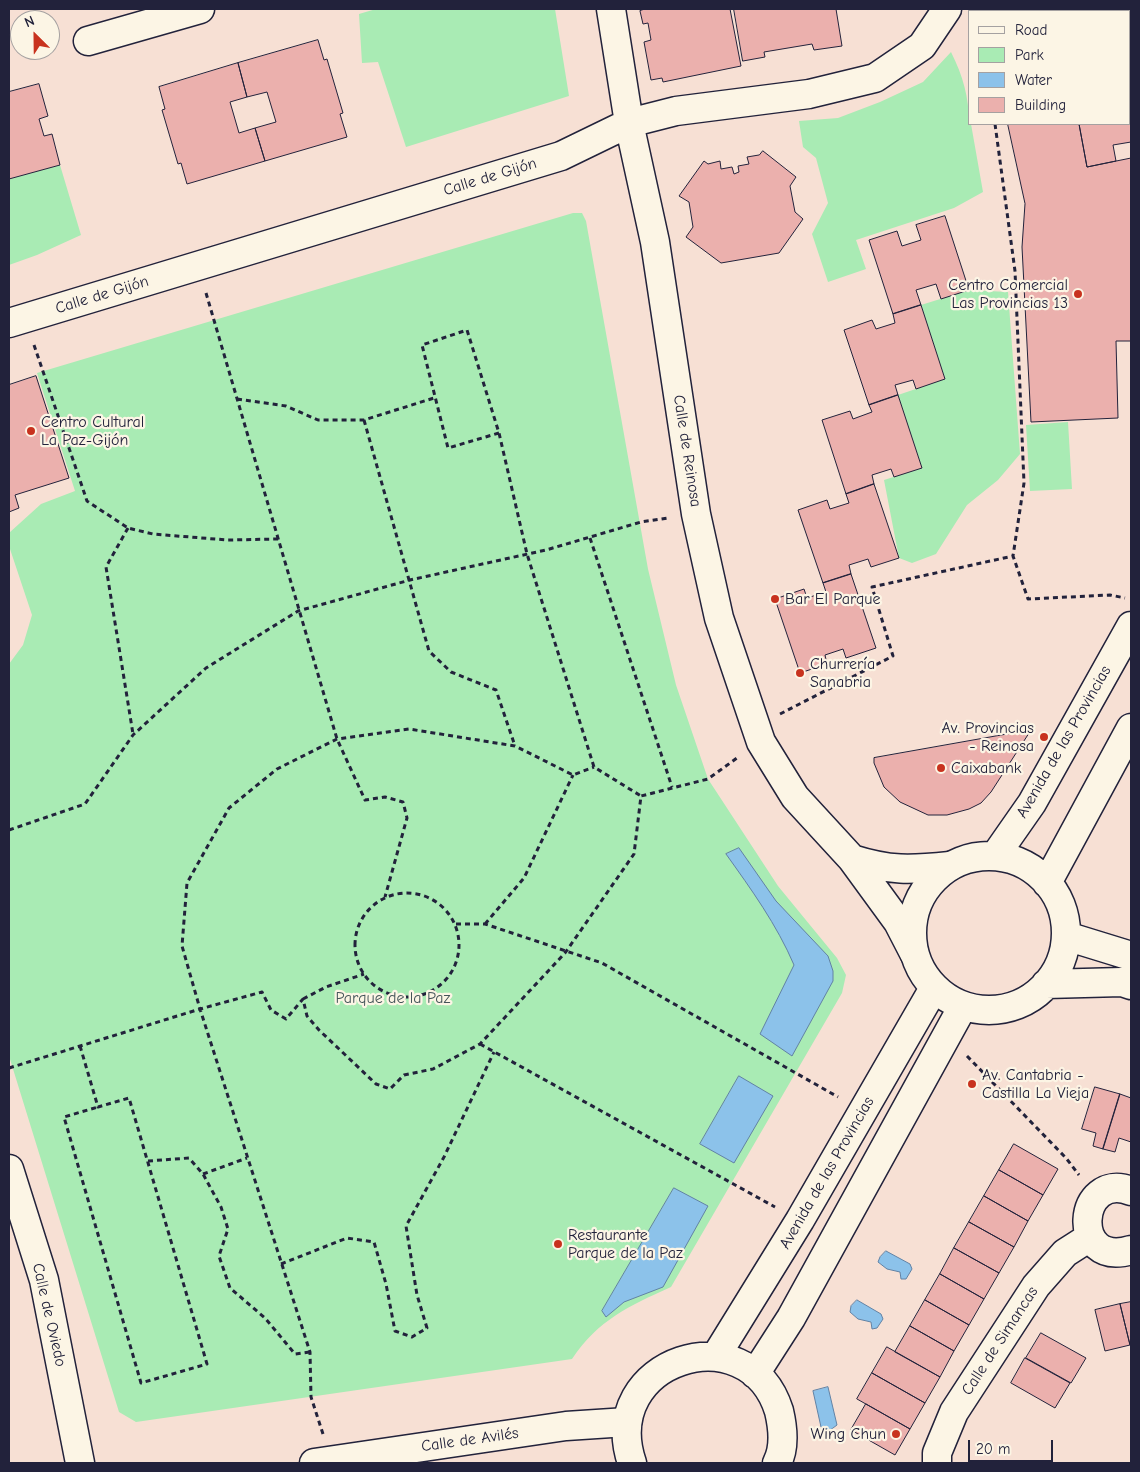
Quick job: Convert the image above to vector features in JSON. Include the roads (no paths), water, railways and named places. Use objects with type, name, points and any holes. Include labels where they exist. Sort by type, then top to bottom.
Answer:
[{"type":"street","points":[[88,41],[200,9]]},
{"type":"street","name":"Calle de Reinosa","points":[[611,9],[629,123],[655,242],[696,514],[719,618],[758,734],[795,796],[852,859],[898,922],[914,953]]},
{"type":"street","name":"Calle de Gijón","points":[[17,321],[561,156],[629,123],[676,111],[809,94],[875,78],[922,46],[947,9]]},
{"type":"street","name":"Avenida de las Provincias","points":[[994,856],[1032,803],[1131,626]]},
{"type":"street","points":[[1047,882],[1131,728]]},
{"type":"street","points":[[994,856],[1014,860],[1032,869],[1047,882],[1062,907],[1066,936],[1060,962],[1046,984],[1029,999],[1008,1008],[985,1010],[963,1006],[934,988],[922,972],[914,953],[911,928],[917,904],[931,882],[950,866],[972,858],[994,856]]},
{"type":"street","name":"Calle de Reinosa","points":[[852,859],[879,868],[905,871],[950,866]]},
{"type":"street","points":[[1066,936],[1131,956]]},
{"type":"street","points":[[1046,984],[1122,982],[1131,985]]},
{"type":"street","name":"Avenida de las Provincias","points":[[716,1356],[800,1220],[934,988]]},
{"type":"street","points":[[755,1374],[790,1318],[944,1044],[963,1006]]},
{"type":"street","name":"Calle de Oviedo","points":[[9,1169],[44,1280],[80,1463]]},
{"type":"street","points":[[1131,1191],[1120,1188],[1095,1198],[1086,1218],[1090,1237],[1103,1249],[1122,1253],[1131,1250]]},
{"type":"street","name":"Calle de Simancas","points":[[937,1463],[937,1453],[954,1412],[1036,1286],[1065,1253],[1090,1237]]},
{"type":"street","points":[[632,1463],[626,1447],[626,1422],[634,1399],[648,1379],[668,1365],[692,1357],[716,1356],[737,1362],[755,1374],[774,1398],[783,1426],[780,1457],[777,1463]]},
{"type":"street","name":"Calle de Avilés","points":[[322,1462],[566,1426],[626,1422]]},
{"type":"water","points":[[739,848],[776,901],[828,956],[833,971],[833,981],[792,1056],[760,1034],[794,965],[772,922],[726,854]]},
{"type":"water","points":[[739,1076],[773,1096],[734,1163],[700,1144]]},
{"type":"water","points":[[674,1188],[708,1206],[663,1287],[624,1302],[606,1317],[602,1311]]},
{"type":"water","points":[[886,1251],[910,1264],[912,1269],[906,1279],[901,1279],[900,1272],[887,1269],[878,1262]]},
{"type":"water","points":[[857,1300],[881,1314],[883,1319],[877,1328],[872,1329],[871,1322],[858,1319],[850,1312],[851,1306]]},
{"type":"water","points":[[828,1387],[837,1425],[829,1431],[821,1427],[813,1391]]},
{"type":"place","name":"Centro Comercial Las Provincias 13","points":[[1078,294]]},
{"type":"place","name":"Centro Cultural La Paz-Gijón","points":[[31,431]]},
{"type":"place","name":"Bar El Parque","points":[[775,599]]},
{"type":"place","name":"Churrería Sanabria","points":[[800,673]]},
{"type":"place","name":"Av. Provincias - Reinosa","points":[[1044,737]]},
{"type":"place","name":"Caixabank","points":[[941,768]]},
{"type":"place","name":"Av. Cantabria - Castilla La Vieja","points":[[972,1084]]},
{"type":"place","name":"Restaurante Parque de la Paz","points":[[558,1244]]},
{"type":"place","name":"Wing Chun","points":[[896,1434]]},
{"type":"park label","name":"Parque de la Paz","points":[[393,998]]}]
